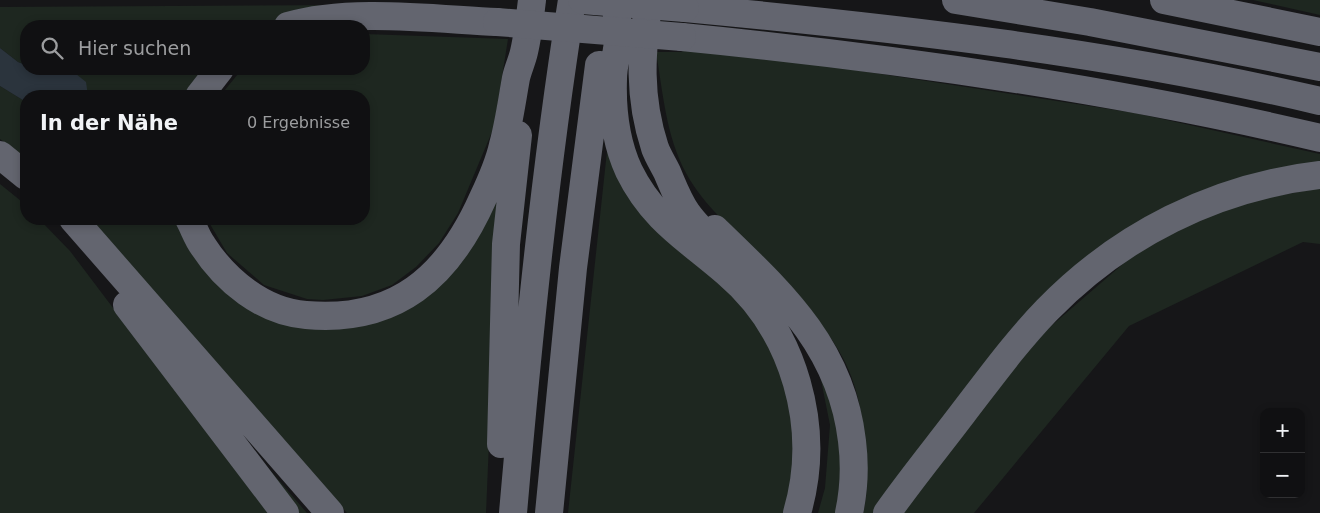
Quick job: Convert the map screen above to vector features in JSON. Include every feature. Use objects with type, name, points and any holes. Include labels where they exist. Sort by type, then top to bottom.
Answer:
[{"type":"highway","points":[[192,225],[201,244],[232,281],[252,296],[275,307],[302,315],[329,317],[356,315],[400,300],[435,273],[451,255],[475,216],[490,184],[503,145],[517,75],[524,54],[532,0]]},
{"type":"highway","points":[[513,513],[527,353],[546,185],[572,0]]},
{"type":"highway","points":[[582,0],[685,8],[965,38],[1180,72],[1320,101]]},
{"type":"highway","points":[[549,513],[573,268],[592,119],[610,0]]},
{"type":"highway","points":[[616,0],[618,40],[613,78],[613,99],[619,143],[628,169],[652,209],[669,226],[743,287],[768,318],[779,338],[797,381],[806,426],[806,464],[797,513]]},
{"type":"highway","points":[[648,0],[641,67],[648,123],[656,149],[676,196],[688,215],[766,296],[782,319],[800,355],[808,377],[817,424],[818,464],[816,484],[809,513]]},
{"type":"highway","points":[[956,0],[1090,22],[1320,67]]},
{"type":"highway","points":[[1164,0],[1320,32]]},
{"type":"highway","points":[[319,20],[358,17],[497,22],[800,49],[1086,91],[1189,110],[1320,138]]},
{"type":"highway","points":[[496,513],[503,418],[506,244],[525,76],[524,54]]},
{"type":"highway","points":[[204,90],[215,75]]},
{"type":"highway","points":[[666,171],[713,227],[791,306],[826,357],[841,389],[846,405],[854,454],[854,481],[849,513]]},
{"type":"highway","points":[[887,513],[1012,350],[1046,311],[1074,284],[1108,257],[1143,233],[1177,215],[1218,198],[1258,186],[1320,175]]},
{"type":"highway","points":[[58,225],[115,290],[285,513]]},
{"type":"highway","points":[[78,225],[330,513]]},
{"type":"shaded area","points":[[1253,0],[1320,0],[1320,15]]},
{"type":"shaded area","points":[[356,5],[302,12],[280,20],[20,20],[20,63],[0,48],[0,7]]},
{"type":"shaded area","points":[[370,34],[508,39],[494,127],[458,213],[439,243],[416,267],[392,285],[362,296],[323,300],[307,299],[264,285],[227,253],[211,225],[370,225],[370,90],[225,90],[237,75],[370,75]]},
{"type":"shaded area","points":[[686,44],[1135,113],[1320,154],[1320,170],[1114,239],[881,513],[863,513],[867,478],[864,429],[859,402],[846,363],[823,326],[804,303],[702,197],[679,159],[666,114],[656,52],[682,52]]},
{"type":"shaded area","points":[[0,48],[20,63],[20,75],[77,75],[86,82],[87,90],[20,90],[20,98],[0,86]]},
{"type":"shaded area","points":[[69,75],[204,75],[192,90],[82,90]]},
{"type":"shaded area","points":[[0,86],[20,98],[20,155],[0,139]]},
{"type":"shaded area","points":[[608,142],[774,346],[798,425],[786,513],[568,513]]},
{"type":"shaded area","points":[[500,182],[486,513],[347,513],[93,225],[185,225],[267,313],[391,312]]},
{"type":"shaded area","points":[[0,184],[20,200],[20,225],[45,225],[70,251],[268,513],[0,513]]},
{"type":"shaded area","points":[[1320,188],[1320,244],[1303,242],[1129,326],[974,513],[895,513],[1043,333],[1131,257],[1187,225],[1249,201]]},
{"type":"shaded area","points":[[820,375],[842,421],[843,513],[818,513],[825,488],[830,425]]},
{"type":"shaded area","points":[[210,401],[307,513],[295,513]]}]
